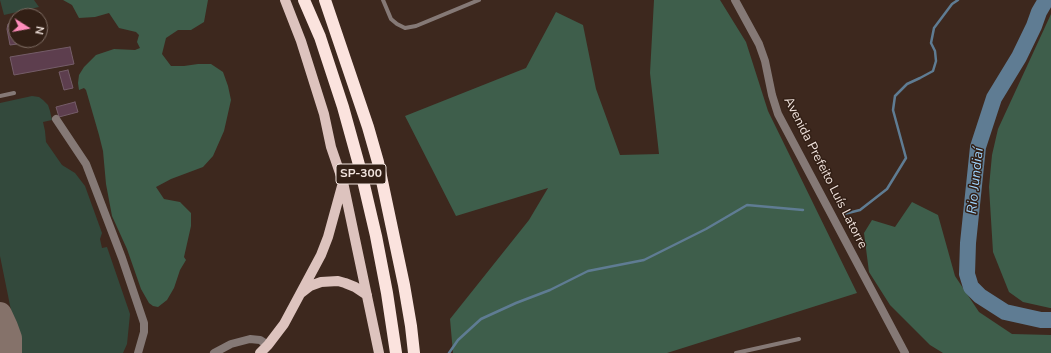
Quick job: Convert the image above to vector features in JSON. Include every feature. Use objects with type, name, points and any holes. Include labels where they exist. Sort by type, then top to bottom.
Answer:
[{"type":"highway","name":"SP-300","points":[[304,0],[322,44],[343,108],[361,172],[376,236],[387,293],[396,353]]},
{"type":"highway","name":"SP-300","points":[[325,0],[368,127],[378,162],[404,285],[415,353]]},
{"type":"main road","points":[[285,0],[315,85],[324,114],[331,147],[343,182],[379,353]]},
{"type":"main road","points":[[331,0],[352,79]]},
{"type":"main road","points":[[260,353],[284,324],[321,255],[328,237],[343,182]]},
{"type":"main road","points":[[300,294],[310,286],[321,282],[338,280],[355,287],[367,295]]},
{"type":"street","name":"Avenida Prefeito Luís Latorre","points":[[735,0],[759,44],[778,114],[906,353]]},
{"type":"street","points":[[56,119],[86,164],[122,258],[144,323],[144,332],[138,353]]},
{"type":"street","points":[[214,353],[231,344],[250,339],[260,340],[268,345]]},
{"type":"lane","points":[[383,0],[390,19],[405,28],[416,26],[479,0]]},
{"type":"lane","points":[[0,96],[14,93]]},
{"type":"lane","points":[[736,353],[799,339]]},
{"type":"green space","points":[[0,0],[34,0],[39,7],[8,8],[8,14],[4,15]]},
{"type":"green space","points":[[63,0],[208,0],[204,22],[191,30],[178,30],[166,38],[162,54],[171,66],[211,64],[223,72],[231,100],[224,131],[213,156],[203,167],[171,179],[156,187],[164,199],[180,202],[191,213],[191,226],[184,257],[186,260],[167,300],[158,307],[149,303],[141,289],[127,249],[112,216],[106,184],[103,151],[99,135],[86,90],[84,88],[79,90],[78,83],[79,75],[84,67],[96,55],[114,49],[135,50],[140,48],[137,42],[139,35],[136,32],[119,28],[109,13],[95,17],[79,18],[72,5]]},
{"type":"green space","points":[[654,0],[720,0],[746,42],[768,111],[857,293],[667,353],[453,353],[450,319],[529,220],[548,188],[456,216],[405,116],[526,68],[556,12],[583,25],[596,89],[620,155],[659,154],[650,73]]},
{"type":"green space","points":[[1051,14],[1050,308],[1023,302],[1009,292],[993,252],[989,187],[992,155],[998,129]]},
{"type":"green space","points":[[32,96],[39,97],[48,105],[52,120],[43,122],[46,142],[62,165],[75,173],[85,186],[102,233],[100,239],[102,248],[107,247],[130,314],[127,344],[123,353],[17,353],[17,340],[0,256],[0,103]]},
{"type":"green space","points":[[912,202],[938,215],[955,276],[979,312],[1012,334],[1051,335],[1051,353],[943,353],[930,345],[890,305],[869,272],[864,233],[872,220],[895,227]]},
{"type":"building","points":[[70,47],[74,64],[14,75],[10,57]]},
{"type":"building","points":[[68,70],[73,88],[64,90],[59,72]]},
{"type":"building","points":[[75,102],[78,112],[59,117],[56,107]]},
{"type":"waterway","points":[[844,214],[860,210],[887,189],[906,158],[893,110],[895,96],[907,84],[933,71],[936,61],[935,51],[931,43],[934,28],[952,4],[958,0]]},
{"type":"waterway","name":"Rio Jundiaí","points":[[1046,0],[1019,57],[994,98],[978,147],[968,243],[967,274],[971,287],[980,296],[1005,312],[1041,320],[1051,320]]},
{"type":"waterway","points":[[449,353],[458,340],[481,319],[550,290],[588,271],[644,260],[706,229],[747,205],[803,210]]},
{"type":"taxiway","points":[[0,314],[10,338],[10,353]]}]
